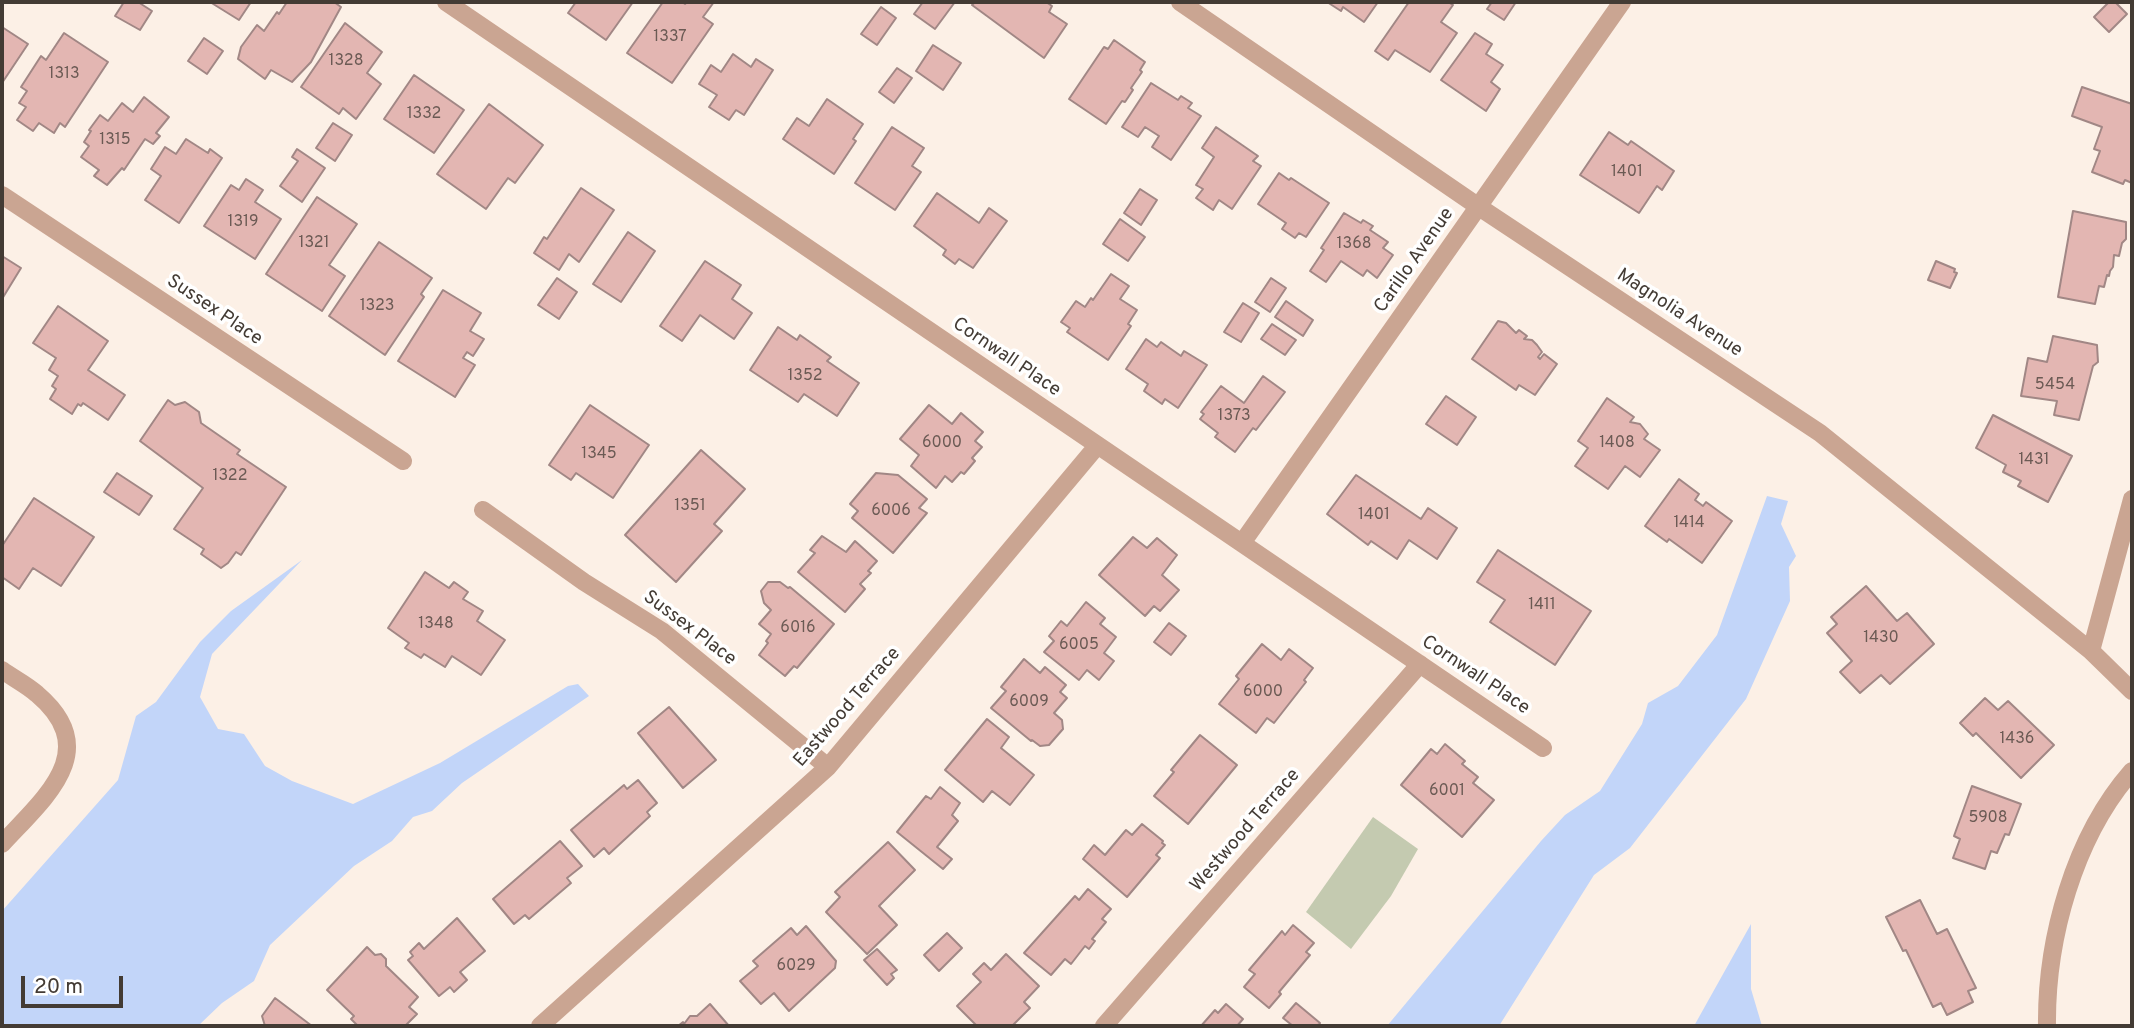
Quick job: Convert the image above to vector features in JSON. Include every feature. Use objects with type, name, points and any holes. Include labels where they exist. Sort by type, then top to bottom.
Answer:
[{"type":"street","name":"Cornwall Place","points":[[446,2],[1544,748]]},
{"type":"street","name":"Magnolia Avenue","points":[[1180,2],[1479,207],[1820,433],[2091,652],[2132,691]]},
{"type":"street","name":"Carillo Avenue","points":[[1242,543],[1622,2]]},
{"type":"street","name":"Sussex Place","points":[[2,195],[403,461]]},
{"type":"street","name":"Eastwood Terrace","points":[[540,1026],[828,767],[1097,446]]},
{"type":"street","points":[[2091,652],[2132,499]]},
{"type":"street","name":"Sussex Place","points":[[483,510],[584,582],[662,631],[828,767]]},
{"type":"street","name":"Westwood Terrace","points":[[1104,1026],[1420,664]]},
{"type":"street","points":[[2,670],[37,694],[58,716],[68,739],[65,763],[54,788],[2,844]]},
{"type":"street","points":[[2047,1026],[2054,941],[2074,870],[2114,791],[2132,771]]},
{"type":"green space","points":[[1373,817],[1418,849],[1391,896],[1351,949],[1306,912]]},
{"type":"water","points":[[1767,496],[1788,501],[1781,524],[1796,556],[1789,567],[1790,601],[1746,699],[1630,848],[1594,875],[1499,1026],[1387,1026],[1541,841],[1565,815],[1600,791],[1642,724],[1648,703],[1678,686],[1717,635]]},
{"type":"water","points":[[302,560],[212,654],[200,697],[218,729],[244,734],[265,766],[292,781],[353,804],[440,763],[568,686],[578,684],[589,696],[462,783],[432,811],[413,817],[392,841],[354,866],[270,945],[254,981],[222,1003],[198,1026],[2,1026],[2,911],[118,780],[136,716],[156,702],[200,642],[231,611]]},
{"type":"water","points":[[1751,924],[1751,989],[1762,1026],[1694,1026]]},
{"type":"building","points":[[124,2],[138,2],[152,11],[140,30],[115,16]]},
{"type":"building","points":[[210,2],[251,2],[239,20]]},
{"type":"building","points":[[287,2],[334,2],[341,7],[311,62],[292,82],[271,70],[265,79],[238,59],[241,47],[257,25],[264,31]]},
{"type":"building","points":[[576,2],[633,2],[606,40],[568,13]]},
{"type":"building","points":[[663,2],[714,2],[703,17],[713,24],[672,83],[627,53]]},
{"type":"building","points":[[923,2],[955,2],[935,29],[914,14]]},
{"type":"building","points":[[975,2],[1046,2],[1052,6],[1049,12],[1067,24],[1044,58],[972,5]]},
{"type":"building","points":[[1327,2],[1378,2],[1364,22],[1343,7],[1341,11]]},
{"type":"building","points":[[1409,2],[1448,2],[1453,5],[1441,22],[1457,33],[1430,72],[1395,50],[1388,60],[1375,51]]},
{"type":"building","points":[[1492,2],[1516,2],[1504,20],[1487,9]]},
{"type":"building","points":[[2109,2],[2115,2],[2127,14],[2109,32],[2094,17]]},
{"type":"building","points":[[881,7],[896,18],[877,45],[861,34]]},
{"type":"building","points":[[345,23],[382,52],[367,73],[381,84],[356,119],[343,108],[339,114],[301,87]]},
{"type":"building","points":[[2,27],[28,44],[2,83]]},
{"type":"building","points":[[64,33],[108,62],[65,127],[60,123],[54,133],[39,123],[33,131],[17,120],[26,107],[19,103],[27,91],[21,87],[41,56],[46,60]]},
{"type":"building","points":[[1475,33],[1492,44],[1486,54],[1503,65],[1491,82],[1500,89],[1486,111],[1441,80]]},
{"type":"building","points":[[204,38],[223,51],[207,74],[188,61]]},
{"type":"building","points":[[1114,40],[1145,62],[1131,88],[1133,90],[1106,124],[1069,99],[1104,47],[1108,49]]},
{"type":"building","points":[[933,45],[961,63],[943,90],[916,71]]},
{"type":"building","points":[[733,54],[751,67],[756,59],[773,70],[744,115],[736,110],[729,120],[709,107],[717,95],[699,84],[711,65],[721,72]]},
{"type":"building","points":[[897,68],[912,78],[894,103],[879,92]]},
{"type":"building","points":[[414,75],[464,110],[434,153],[384,119]]},
{"type":"building","points":[[1151,83],[1178,100],[1181,96],[1192,103],[1188,108],[1201,116],[1171,160],[1152,147],[1159,136],[1145,127],[1138,137],[1122,127]]},
{"type":"building","points":[[2082,87],[2132,104],[2132,183],[2125,180],[2123,184],[2092,172],[2100,151],[2094,149],[2102,127],[2072,116]]},
{"type":"building","points":[[144,97],[169,117],[156,133],[160,136],[153,144],[145,139],[124,170],[122,168],[107,185],[94,176],[99,170],[81,157],[89,146],[84,142],[91,131],[89,130],[100,115],[108,121],[122,103],[133,112]]},
{"type":"building","points":[[827,99],[863,124],[853,139],[856,141],[834,174],[783,139],[797,118],[809,126]]},
{"type":"building","points":[[489,104],[543,145],[515,183],[508,178],[486,209],[437,174]]},
{"type":"building","points":[[333,123],[352,135],[335,161],[316,148]]},
{"type":"building","points":[[892,127],[924,148],[912,166],[921,172],[895,210],[855,183]]},
{"type":"building","points":[[1216,127],[1258,156],[1253,161],[1261,166],[1232,209],[1219,200],[1213,210],[1196,198],[1203,189],[1196,185],[1214,157],[1202,148]]},
{"type":"building","points":[[1609,132],[1628,145],[1631,141],[1674,171],[1662,190],[1657,186],[1639,213],[1580,175]]},
{"type":"building","points":[[186,139],[208,153],[210,149],[222,158],[179,223],[145,200],[161,176],[151,169],[165,147],[176,154]]},
{"type":"building","points":[[297,149],[325,168],[302,202],[280,186],[298,161],[292,157]]},
{"type":"building","points":[[1279,173],[1329,203],[1306,237],[1299,233],[1295,238],[1282,229],[1286,223],[1258,204]]},
{"type":"building","points":[[246,179],[263,190],[255,202],[281,219],[255,259],[204,226],[231,185],[239,190]]},
{"type":"building","points":[[581,188],[614,210],[579,262],[569,254],[559,270],[534,253],[544,237],[547,239]]},
{"type":"building","points":[[1140,189],[1157,200],[1141,225],[1124,213]]},
{"type":"building","points":[[937,193],[979,223],[989,208],[1007,221],[973,268],[959,259],[955,264],[943,255],[946,250],[914,226]]},
{"type":"building","points":[[317,197],[357,224],[329,265],[345,276],[322,311],[266,274]]},
{"type":"building","points":[[2073,211],[2126,222],[2126,239],[2122,243],[2119,256],[2114,255],[2113,267],[2109,276],[2107,275],[2104,287],[2099,286],[2095,304],[2058,297]]},
{"type":"building","points":[[1344,213],[1361,223],[1363,220],[1373,226],[1370,230],[1388,242],[1383,248],[1393,255],[1377,278],[1367,270],[1363,276],[1341,261],[1326,282],[1310,271],[1324,250],[1321,248]]},
{"type":"building","points":[[1120,219],[1145,237],[1128,261],[1103,244]]},
{"type":"building","points":[[628,232],[655,251],[621,302],[593,284]]},
{"type":"building","points":[[379,242],[432,278],[421,294],[424,297],[385,355],[329,316]]},
{"type":"building","points":[[2,256],[21,268],[2,299]]},
{"type":"building","points":[[705,261],[741,285],[732,299],[752,313],[734,339],[700,315],[682,341],[660,326]]},
{"type":"building","points":[[1936,261],[1955,269],[1954,272],[1957,273],[1950,288],[1928,280]]},
{"type":"building","points":[[1111,274],[1129,286],[1120,299],[1137,310],[1128,324],[1131,326],[1108,360],[1067,332],[1070,328],[1061,322],[1076,301],[1085,307],[1091,298],[1093,300]]},
{"type":"building","points":[[557,278],[577,292],[559,319],[538,305]]},
{"type":"building","points":[[1271,278],[1286,288],[1270,312],[1255,302]]},
{"type":"building","points":[[443,290],[481,313],[470,331],[484,339],[473,356],[467,352],[463,358],[475,365],[455,397],[398,361]]},
{"type":"building","points":[[1286,301],[1313,320],[1303,336],[1275,317]]},
{"type":"building","points":[[1243,303],[1259,313],[1241,342],[1224,332]]},
{"type":"building","points":[[58,306],[108,341],[88,370],[125,395],[108,420],[83,403],[81,406],[78,404],[72,414],[50,399],[56,389],[52,386],[58,376],[49,370],[56,358],[33,343]]},
{"type":"building","points":[[1498,321],[1506,323],[1516,333],[1519,330],[1527,336],[1524,339],[1532,340],[1542,352],[1538,357],[1540,359],[1544,354],[1557,364],[1535,395],[1519,385],[1516,390],[1472,359]]},
{"type":"building","points":[[1272,324],[1296,340],[1285,355],[1261,339]]},
{"type":"building","points":[[778,327],[797,340],[800,335],[831,357],[827,361],[859,383],[837,416],[804,394],[798,402],[750,370]]},
{"type":"building","points":[[2053,336],[2097,345],[2098,362],[2093,366],[2079,420],[2054,415],[2057,401],[2021,396],[2028,358],[2047,362]]},
{"type":"building","points":[[1146,339],[1157,347],[1161,342],[1181,356],[1184,351],[1207,365],[1178,408],[1165,399],[1162,404],[1144,391],[1148,384],[1126,369]]},
{"type":"building","points":[[1263,376],[1285,392],[1235,452],[1215,437],[1218,433],[1200,419],[1204,414],[1201,412],[1221,386],[1244,403]]},
{"type":"building","points":[[1446,396],[1476,417],[1457,445],[1426,424]]},
{"type":"building","points":[[1607,398],[1634,417],[1630,422],[1640,424],[1648,434],[1644,439],[1660,450],[1640,477],[1625,466],[1608,489],[1575,466],[1588,448],[1578,441]]},
{"type":"building","points":[[168,400],[175,405],[185,402],[199,412],[201,423],[240,450],[237,454],[286,487],[241,555],[236,552],[221,568],[201,554],[204,549],[174,529],[203,488],[140,441]]},
{"type":"building","points":[[590,405],[649,445],[613,498],[576,473],[571,480],[549,465]]},
{"type":"building","points":[[929,405],[952,424],[961,413],[983,432],[975,441],[982,447],[972,458],[975,461],[964,474],[961,472],[952,482],[945,476],[936,488],[911,466],[919,455],[900,439]]},
{"type":"building","points":[[1993,415],[2072,456],[2048,502],[2018,486],[2021,481],[2003,472],[2006,465],[1976,448]]},
{"type":"building","points":[[701,450],[745,489],[714,524],[722,531],[676,582],[625,535]]},
{"type":"building","points":[[117,473],[152,496],[139,515],[104,492]]},
{"type":"building","points":[[876,473],[898,475],[927,499],[919,508],[927,513],[893,553],[852,518],[858,511],[850,504]]},
{"type":"building","points":[[1356,475],[1421,519],[1428,508],[1457,528],[1437,559],[1409,540],[1397,559],[1371,541],[1368,545],[1327,514]]},
{"type":"building","points":[[1679,479],[1699,494],[1695,500],[1703,506],[1706,502],[1732,521],[1702,563],[1669,539],[1667,542],[1645,526]]},
{"type":"building","points":[[34,498],[94,537],[61,586],[33,568],[19,589],[2,577],[2,546]]},
{"type":"building","points":[[822,536],[846,552],[855,541],[877,561],[868,571],[871,573],[860,584],[865,589],[845,612],[798,572],[815,553],[810,550]]},
{"type":"building","points":[[1133,537],[1147,548],[1157,538],[1177,555],[1162,575],[1179,590],[1160,611],[1154,606],[1145,616],[1099,575]]},
{"type":"building","points":[[1498,550],[1591,611],[1555,665],[1490,622],[1505,600],[1477,582]]},
{"type":"building","points":[[425,572],[449,588],[454,582],[468,592],[463,599],[483,611],[477,621],[505,640],[481,675],[452,656],[445,667],[424,654],[421,658],[405,648],[409,643],[388,628]]},
{"type":"building","points":[[768,582],[780,582],[790,587],[834,624],[797,668],[794,666],[785,676],[759,655],[771,634],[759,624],[771,610],[764,603],[761,591]]},
{"type":"building","points":[[1866,586],[1897,621],[1907,613],[1934,644],[1890,684],[1881,675],[1860,693],[1840,672],[1852,661],[1827,633],[1837,624],[1831,617]]},
{"type":"building","points":[[1086,602],[1105,618],[1100,624],[1116,637],[1104,653],[1114,661],[1099,680],[1087,670],[1079,680],[1044,652],[1054,641],[1049,636],[1061,621],[1067,626]]},
{"type":"building","points":[[1169,623],[1186,636],[1171,655],[1154,642]]},
{"type":"building","points":[[1262,644],[1281,660],[1289,649],[1313,668],[1304,680],[1306,682],[1274,723],[1267,718],[1256,733],[1219,704],[1239,679],[1236,676]]},
{"type":"building","points":[[1024,659],[1040,673],[1045,667],[1066,685],[1060,692],[1067,698],[1054,713],[1062,720],[1063,729],[1049,745],[1040,746],[1031,741],[991,708],[1006,691],[1001,687]]},
{"type":"building","points":[[1985,698],[1998,710],[2008,701],[2054,745],[2021,778],[1976,733],[1973,736],[1960,723]]},
{"type":"building","points":[[669,707],[716,760],[683,788],[638,733]]},
{"type":"building","points":[[987,719],[1009,737],[1001,748],[1034,775],[1010,805],[992,791],[983,802],[945,770]]},
{"type":"building","points":[[1200,735],[1237,765],[1188,824],[1154,796]]},
{"type":"building","points":[[1445,744],[1465,761],[1462,764],[1478,777],[1473,783],[1494,800],[1462,837],[1401,785],[1431,749],[1437,754]]},
{"type":"building","points":[[638,780],[657,803],[647,812],[650,816],[609,854],[604,848],[594,857],[571,830],[624,785],[627,789]]},
{"type":"building","points":[[1972,786],[2021,804],[2009,835],[2005,834],[1997,853],[1991,851],[1985,869],[1953,858],[1960,839],[1954,836]]},
{"type":"building","points":[[940,787],[960,803],[952,815],[958,821],[937,847],[952,859],[943,869],[897,832],[926,796],[931,799]]},
{"type":"building","points":[[1142,824],[1165,845],[1156,855],[1160,858],[1127,897],[1083,859],[1094,845],[1105,855],[1126,830],[1132,835]]},
{"type":"building","points":[[560,841],[582,866],[567,878],[571,883],[529,919],[525,915],[514,924],[493,899]]},
{"type":"building","points":[[888,842],[915,870],[879,906],[897,925],[867,954],[826,912],[840,897],[835,892]]},
{"type":"building","points":[[1088,889],[1111,909],[1102,919],[1106,922],[1092,939],[1095,941],[1089,949],[1085,946],[1071,964],[1065,959],[1051,975],[1024,953],[1075,896],[1079,900]]},
{"type":"building","points":[[1920,900],[1937,934],[1947,929],[1976,988],[1968,991],[1973,1002],[1947,1015],[1941,1003],[1933,1007],[1906,950],[1903,951],[1886,917]]},
{"type":"building","points":[[457,918],[485,951],[460,972],[467,980],[454,992],[450,987],[439,996],[408,960],[413,956],[410,952],[419,943],[424,949]]},
{"type":"building","points":[[1293,925],[1314,943],[1306,952],[1310,955],[1269,1008],[1244,987],[1255,974],[1249,970],[1282,931],[1285,935]]},
{"type":"building","points":[[806,926],[836,961],[835,968],[789,1011],[774,993],[761,1004],[740,981],[758,966],[753,961],[791,928],[797,935]]},
{"type":"building","points":[[947,933],[962,948],[939,971],[924,955]]},
{"type":"building","points":[[367,947],[375,955],[381,954],[386,959],[386,966],[418,997],[409,1007],[417,1014],[405,1026],[358,1026],[351,1019],[354,1016],[327,990]]},
{"type":"building","points":[[877,949],[897,970],[891,974],[894,978],[887,985],[864,960]]},
{"type":"building","points":[[1006,954],[1039,986],[1024,1002],[1030,1008],[1012,1026],[977,1026],[957,1006],[981,982],[973,974],[984,963],[991,970]]},
{"type":"building","points":[[275,998],[312,1026],[265,1026],[262,1016]]},
{"type":"building","points":[[1296,1003],[1320,1023],[1317,1026],[1293,1026],[1283,1018]]},
{"type":"building","points":[[710,1004],[729,1026],[678,1026],[683,1022],[684,1024],[690,1016],[697,1016]]},
{"type":"building","points":[[1226,1004],[1243,1019],[1237,1026],[1201,1026],[1215,1010],[1218,1013]]}]
